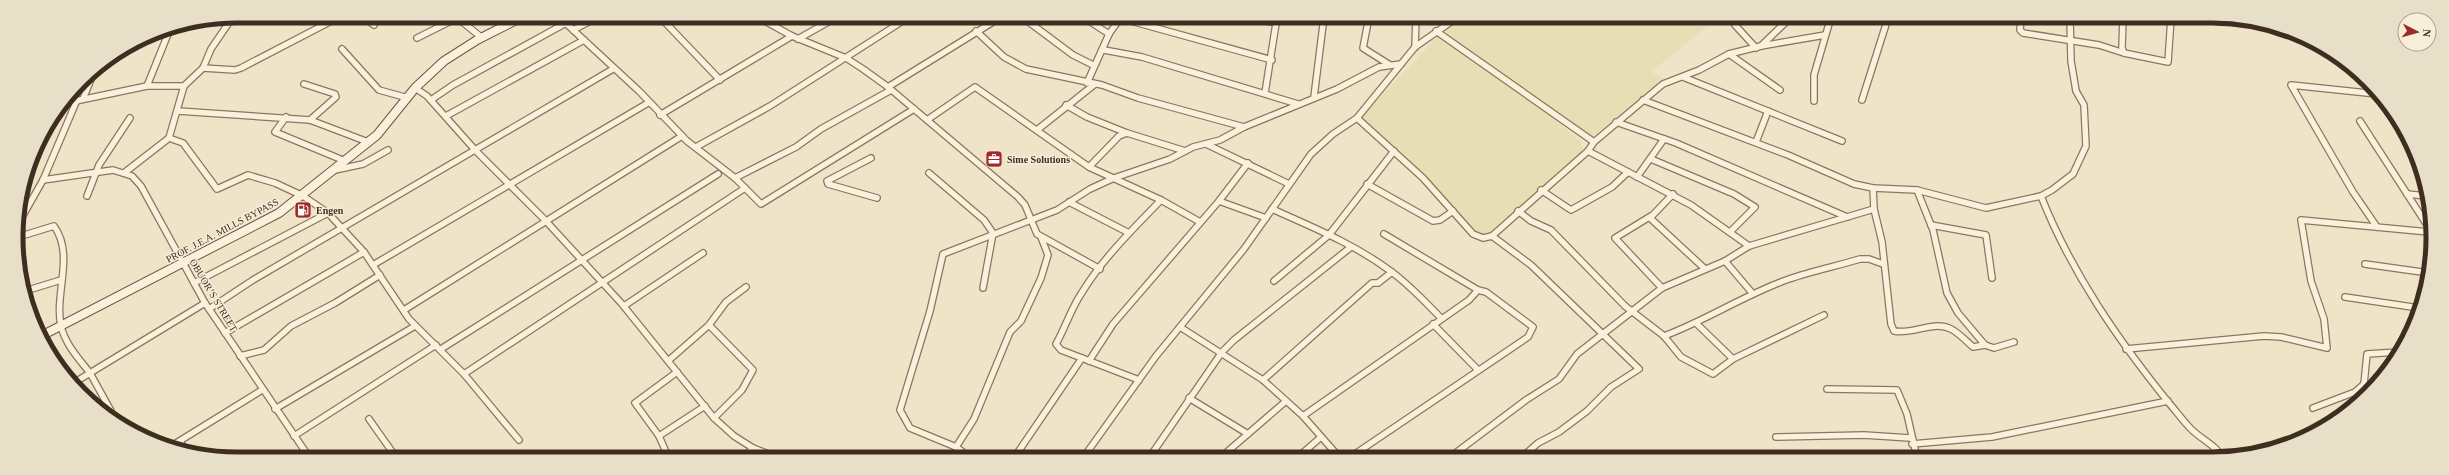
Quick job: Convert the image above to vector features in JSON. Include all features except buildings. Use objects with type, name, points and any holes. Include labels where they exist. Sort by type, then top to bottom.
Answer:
[{"type":"street","points":[[43,180],[113,170],[124,172],[169,138],[184,86],[203,68],[211,49],[229,23]]},
{"type":"street","points":[[203,68],[235,70],[241,68],[328,23]]},
{"type":"street","points":[[417,38],[445,23]]},
{"type":"street","points":[[463,23],[481,38]]},
{"type":"street","name":"PROF. J.E.A. MILLS BYPASS","points":[[46,334],[279,213],[346,162],[368,142],[387,124],[415,88],[447,58],[510,23]]},
{"type":"street","points":[[431,100],[453,85],[566,23],[613,69],[639,91],[648,103],[682,136],[734,178],[761,204],[914,109]]},
{"type":"street","points":[[573,30],[586,23]]},
{"type":"street","points":[[666,23],[720,80]]},
{"type":"street","points":[[769,23],[798,39],[846,58],[889,89],[1018,197],[1025,205],[1029,220],[1041,238],[1048,255],[1041,278],[1021,321],[1014,325],[1010,332],[974,419],[956,447]]},
{"type":"street","points":[[798,39],[826,23]]},
{"type":"street","points":[[696,148],[770,106],[900,23]]},
{"type":"street","points":[[734,178],[796,147],[820,129],[889,89],[990,23]]},
{"type":"street","points":[[1030,23],[1073,55],[1093,65]]},
{"type":"street","points":[[1092,23],[1109,34]]},
{"type":"street","points":[[1087,83],[1093,65],[1104,50],[1109,34],[1116,23]]},
{"type":"street","points":[[1141,23],[1272,60]]},
{"type":"street","points":[[1265,92],[1272,60],[1277,23]]},
{"type":"street","points":[[1314,97],[1313,92],[1323,23]]},
{"type":"street","points":[[1368,23],[1363,48],[1390,65]]},
{"type":"street","points":[[1415,23],[1415,47]]},
{"type":"street","points":[[1086,452],[1180,327],[1227,271],[1289,184],[1320,145],[1356,118],[1415,47],[1449,23]]},
{"type":"street","points":[[1758,47],[1784,23]]},
{"type":"street","points":[[1814,101],[1814,75],[1829,23]]},
{"type":"street","points":[[1862,100],[1886,23]]},
{"type":"street","points":[[2021,23],[2020,30],[2023,33],[2070,40],[2168,62],[2171,23]]},
{"type":"street","points":[[1643,100],[1756,142],[1854,184],[1873,188],[1917,190],[1986,208],[2041,196],[2074,174],[2086,146],[2084,105],[2076,91],[2070,40],[2070,23]]},
{"type":"street","points":[[2123,23],[2122,48],[2124,53]]},
{"type":"street","points":[[1735,25],[1758,47]]},
{"type":"street","points":[[976,31],[1004,57],[1026,69],[1095,84],[1244,127]]},
{"type":"street","points":[[1436,32],[1594,142]]},
{"type":"street","points":[[147,86],[168,34]]},
{"type":"street","points":[[1356,118],[1423,178],[1473,234],[1484,238],[1492,236],[1541,190],[1588,151],[1594,142],[1616,122],[1663,84],[1729,54],[1758,47],[1825,35]]},
{"type":"street","points":[[660,115],[792,36]]},
{"type":"street","points":[[446,116],[584,40]]},
{"type":"street","points":[[342,49],[378,90],[408,98]]},
{"type":"street","points":[[1104,50],[1142,58],[1265,92],[1298,104]]},
{"type":"street","points":[[1729,54],[1780,90]]},
{"type":"street","points":[[963,452],[956,447],[910,428],[900,410],[930,311],[940,261],[943,254],[993,233],[1057,210],[1114,178],[1170,159],[1185,151],[1220,140],[1244,127],[1314,97],[1337,89],[1379,67],[1401,64]]},
{"type":"street","points":[[209,309],[253,280],[343,229],[613,69]]},
{"type":"street","points":[[1683,76],[1702,86],[1842,141]]},
{"type":"street","points":[[84,99],[90,82]]},
{"type":"street","points":[[304,84],[335,94],[336,97],[310,120]]},
{"type":"street","points":[[1037,130],[1066,105],[1095,84]]},
{"type":"street","points":[[2370,93],[2292,85],[2353,192],[2377,227]]},
{"type":"street","points":[[72,102],[147,86],[184,86]]},
{"type":"street","points":[[927,120],[975,87],[1089,167],[1162,200],[1200,222]]},
{"type":"street","points":[[415,88],[431,100],[508,186],[546,220],[602,281],[624,306],[714,418],[734,436],[753,448],[763,452]]},
{"type":"street","points":[[25,209],[43,180],[77,100]]},
{"type":"street","points":[[372,264],[648,103]]},
{"type":"street","points":[[1066,105],[1087,117],[1116,126],[1127,133],[1185,151]]},
{"type":"street","points":[[178,111],[310,120],[368,142]]},
{"type":"street","points":[[1756,142],[1768,111]]},
{"type":"street","points":[[87,196],[95,172],[130,118]]},
{"type":"street","points":[[286,118],[275,132],[346,162]]},
{"type":"street","points":[[2360,121],[2426,223]]},
{"type":"street","points":[[1616,122],[1664,139],[1847,217]]},
{"type":"street","points":[[1089,167],[1119,136],[1127,133]]},
{"type":"street","points":[[404,310],[682,136]]},
{"type":"street","points":[[169,138],[183,143],[217,189],[248,176],[275,183],[303,196],[328,213],[364,252],[415,326],[439,347],[464,374],[519,440]]},
{"type":"street","points":[[1637,177],[1664,139]]},
{"type":"street","points":[[1206,144],[1289,184]]},
{"type":"street","points":[[335,170],[363,164],[388,150]]},
{"type":"street","points":[[1274,281],[1329,235],[1394,151]]},
{"type":"street","points":[[1588,151],[1672,194],[1731,231],[1749,246]]},
{"type":"street","points":[[872,158],[827,181],[828,184],[877,198]]},
{"type":"street","points":[[1651,159],[1734,194],[1755,208],[1731,231]]},
{"type":"street","points":[[1088,361],[1113,324],[1200,222],[1220,201],[1233,180],[1248,163]]},
{"type":"street","name":"OBUOR’S STREET","points":[[124,172],[132,176],[141,186],[209,309],[262,390],[305,452]]},
{"type":"street","points":[[1541,190],[1561,205],[1571,210],[1607,190],[1628,172]]},
{"type":"street","points":[[294,436],[718,174]]},
{"type":"street","points":[[928,174],[984,220],[993,233],[982,288]]},
{"type":"street","points":[[1367,184],[1400,203],[1408,204],[1433,221],[1440,220],[1453,211]]},
{"type":"street","points":[[464,374],[602,281],[745,188]]},
{"type":"street","points":[[1873,188],[1874,209],[1882,242],[1891,324],[1894,330],[1904,334],[1940,326],[1947,327],[1973,347],[1985,346],[1994,348],[2014,342]]},
{"type":"street","points":[[1917,190],[1931,225],[1947,293],[1958,313],[1985,346]]},
{"type":"street","points":[[1662,288],[1615,238],[1651,216],[1672,194]]},
{"type":"street","points":[[2407,194],[2422,196]]},
{"type":"street","points":[[2041,196],[2049,216],[2086,285],[2126,350],[2191,429],[2220,452]]},
{"type":"street","points":[[1139,380],[1061,350],[1056,344],[1070,319],[1080,295],[1129,233],[1162,200]]},
{"type":"street","points":[[1220,201],[1266,218]]},
{"type":"street","points":[[1069,202],[1129,233]]},
{"type":"street","points":[[1272,209],[1329,235],[1392,272],[1405,281],[1441,318]]},
{"type":"street","points":[[1457,452],[1526,400],[1559,379],[1577,354],[1634,312],[1662,288],[1704,268],[1725,261],[1749,246],[1874,209]]},
{"type":"street","points":[[1518,211],[1531,221],[1552,230],[1634,312],[1664,336],[1681,356],[1713,374],[1733,359],[1824,315]]},
{"type":"street","points":[[194,283],[328,213]]},
{"type":"street","points":[[1651,216],[1650,218],[1704,268]]},
{"type":"street","points":[[2126,350],[2264,336],[2281,337],[2327,348],[2324,319],[2311,281],[2301,220],[2350,223],[2426,232]]},
{"type":"street","points":[[1931,225],[1986,236],[1992,278]]},
{"type":"street","points":[[23,235],[50,227],[56,228],[61,236],[63,254],[61,280],[61,326],[68,343],[90,373],[111,411]]},
{"type":"street","points":[[1358,452],[1477,369],[1528,336],[1533,327],[1527,320],[1486,292],[1478,290],[1384,234]]},
{"type":"street","points":[[1492,236],[1531,265],[1605,334],[1639,369],[1611,387],[1587,411],[1559,432],[1538,444],[1528,452]]},
{"type":"street","points":[[1041,238],[1057,244],[1100,269]]},
{"type":"street","points":[[1153,452],[1222,352],[1234,340],[1351,247]]},
{"type":"street","points":[[225,333],[364,252]]},
{"type":"street","points":[[624,306],[703,253]]},
{"type":"street","points":[[1664,336],[1697,324],[1754,294],[1789,279],[1848,261],[1869,259],[1884,264]]},
{"type":"street","points":[[1725,261],[1754,294]]},
{"type":"street","points":[[2365,264],[2423,272]]},
{"type":"street","points":[[1263,380],[1372,282],[1378,283],[1392,272]]},
{"type":"street","points":[[240,356],[264,350],[291,326],[335,303],[380,274]]},
{"type":"street","points":[[29,290],[61,280]]},
{"type":"street","points":[[668,361],[709,325],[726,302],[746,287]]},
{"type":"street","points":[[1303,416],[1441,318],[1469,300],[1478,290]]},
{"type":"street","points":[[2345,297],[2414,307]]},
{"type":"street","points":[[78,381],[206,303]]},
{"type":"street","points":[[1433,324],[1477,369]]},
{"type":"street","points":[[1697,324],[1733,359]]},
{"type":"street","points":[[709,325],[753,370],[750,379],[741,391],[714,418]]},
{"type":"street","points":[[275,409],[415,326]]},
{"type":"street","points":[[1180,327],[1222,352],[1263,380],[1303,416],[1335,452]]},
{"type":"street","points":[[2313,408],[2355,392],[2364,384],[2367,354],[2393,352]]},
{"type":"street","points":[[1018,452],[1082,358]]},
{"type":"street","points":[[666,452],[659,436],[636,403],[677,372]]},
{"type":"street","points":[[1827,389],[1897,390],[1902,399],[1915,452]]},
{"type":"street","points":[[176,443],[262,390]]},
{"type":"street","points":[[1189,398],[1215,412],[1248,434]]},
{"type":"street","points":[[1227,452],[1286,401]]},
{"type":"street","points":[[1776,437],[1833,435],[1911,441],[1992,437],[2168,401]]},
{"type":"street","points":[[659,436],[705,406]]},
{"type":"street","points":[[369,419],[393,452]]},
{"type":"street","points":[[1304,452],[1321,437]]},
{"type":"street","points":[[180,440],[182,445]]},
{"type":"street","points":[[749,452],[753,448]]},
{"type":"shaded area","points":[[1460,23],[1712,23],[1651,72],[1665,79],[1592,137],[1443,32]]},
{"type":"shaded area","points":[[1439,35],[1554,119],[1580,141],[1584,151],[1486,235],[1477,233],[1418,171],[1361,118]]},
{"type":"place","name":"Sime Solutions","points":[[994,159]]},
{"type":"place","name":"Engen","points":[[303,210]]}]
